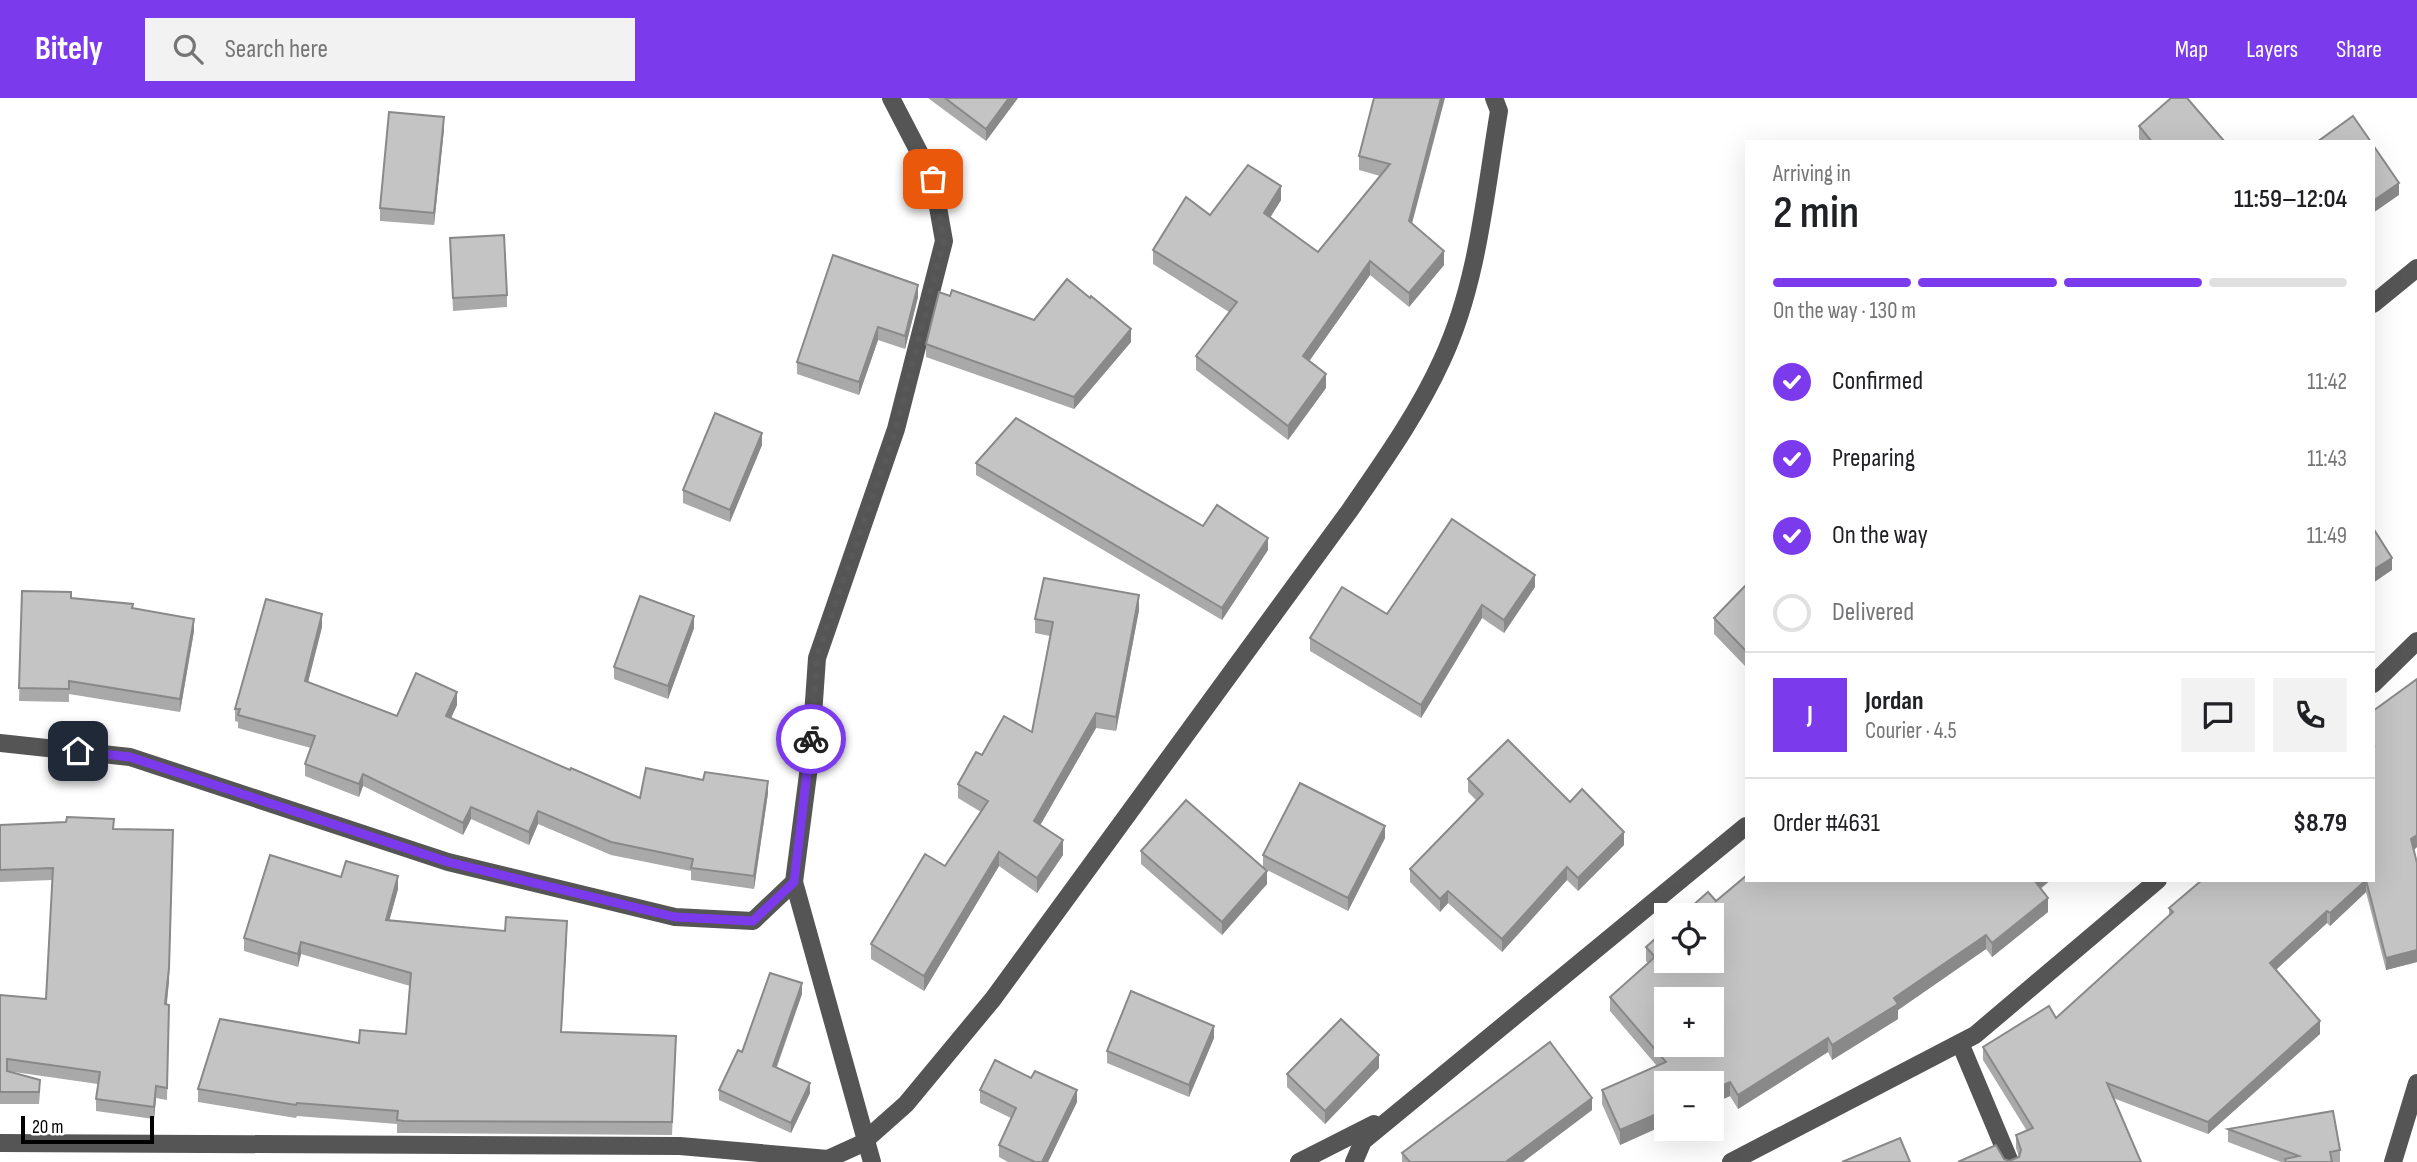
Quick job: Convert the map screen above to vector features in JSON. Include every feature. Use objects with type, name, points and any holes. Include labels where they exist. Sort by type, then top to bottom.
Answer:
[{"type":"street","points":[[872,1162],[794,882],[810,759],[817,657],[896,429],[944,240],[933,179],[891,98]]},
{"type":"street","points":[[0,1143],[680,1146],[828,1159],[866,1140],[906,1104],[993,999],[1350,510],[1403,432],[1443,359],[1469,285],[1499,111],[1494,98]]},
{"type":"street","points":[[2375,302],[2417,268]]},
{"type":"street","points":[[2375,682],[2417,641]]},
{"type":"street","points":[[0,743],[130,757],[448,862],[675,917],[753,921],[794,882]]},
{"type":"street","points":[[1354,1162],[1363,1141],[1745,827]]},
{"type":"street","points":[[1731,1162],[1975,1035],[2156,882]]},
{"type":"street","points":[[1960,1044],[2010,1162]]},
{"type":"street","points":[[2393,1162],[2417,1083]]},
{"type":"street","points":[[1299,1162],[1401,1110]]},
{"type":"building","points":[[945,98],[1009,98],[986,129]]},
{"type":"building","points":[[1374,98],[1441,98],[1409,221],[1444,251],[1409,293],[1370,261],[1303,356],[1326,374],[1288,426],[1196,356],[1237,302],[1153,250],[1186,197],[1210,215],[1248,165],[1281,186],[1264,213],[1318,252],[1390,164],[1359,156]]},
{"type":"building","points":[[2171,98],[2187,98],[2223,140],[2150,140],[2139,126]]},
{"type":"building","points":[[389,112],[444,117],[434,213],[380,208]]},
{"type":"building","points":[[2353,116],[2370,140],[2320,140]]},
{"type":"building","points":[[2375,148],[2399,183],[2375,200]]},
{"type":"building","points":[[504,235],[507,295],[453,298],[450,238]]},
{"type":"building","points":[[833,255],[918,285],[905,336],[878,327],[859,382],[797,362]]},
{"type":"building","points":[[1067,279],[1131,329],[1074,397],[926,344],[939,292],[950,296],[952,290],[1034,320]]},
{"type":"building","points":[[715,413],[762,433],[730,510],[683,490]]},
{"type":"building","points":[[1016,418],[1203,526],[1217,505],[1268,538],[1222,608],[976,463]]},
{"type":"building","points":[[1452,519],[1535,575],[1504,620],[1482,605],[1421,705],[1310,638],[1342,587],[1387,614]]},
{"type":"building","points":[[2375,531],[2392,558],[2375,569]]},
{"type":"building","points":[[1044,578],[1139,595],[1116,717],[1096,713],[1034,821],[1063,840],[1037,878],[999,852],[924,976],[871,944],[925,854],[945,866],[988,801],[958,784],[976,752],[982,755],[1004,716],[1032,732],[1053,622],[1035,619]]},
{"type":"building","points":[[1745,586],[1745,650],[1714,618]]},
{"type":"building","points":[[22,591],[71,592],[71,598],[133,604],[132,608],[194,619],[180,699],[69,681],[69,689],[19,688]]},
{"type":"building","points":[[640,596],[694,616],[668,686],[614,667]]},
{"type":"building","points":[[266,599],[322,614],[305,681],[397,716],[416,673],[457,692],[446,716],[640,798],[646,768],[703,780],[705,772],[768,781],[754,876],[691,868],[693,859],[611,842],[538,811],[529,832],[471,807],[463,823],[363,774],[359,784],[305,764],[315,736],[238,715],[240,709],[235,709]]},
{"type":"building","points":[[2417,679],[2417,835],[2411,839],[2417,863],[2417,950],[2386,958],[2367,882],[2375,882],[2375,710]]},
{"type":"building","points":[[1508,740],[1570,802],[1582,789],[1624,832],[1578,878],[1567,867],[1502,939],[1448,891],[1440,899],[1410,869],[1483,794],[1468,779]]},
{"type":"building","points":[[1300,783],[1385,826],[1348,898],[1263,855]]},
{"type":"building","points":[[1186,800],[1267,871],[1222,922],[1141,851]]},
{"type":"building","points":[[67,817],[114,819],[113,829],[173,830],[169,968],[165,1004],[169,1005],[167,1088],[156,1086],[154,1107],[96,1099],[100,1072],[7,1059],[7,1071],[40,1080],[39,1092],[0,1092],[0,995],[46,999],[53,868],[0,870],[0,825],[66,822]]},
{"type":"building","points":[[270,855],[341,877],[346,861],[398,876],[386,920],[505,931],[506,917],[567,921],[561,1032],[676,1036],[672,1122],[404,1121],[397,1120],[398,1111],[296,1105],[198,1089],[220,1019],[359,1043],[360,1030],[406,1034],[411,973],[301,942],[298,954],[244,938]]},
{"type":"building","points":[[1745,877],[1745,882],[2036,882],[2048,898],[1992,943],[1986,935],[1894,998],[1898,1004],[1832,1045],[1828,1038],[1738,1095],[1730,1082],[1724,1085],[1724,1071],[1654,1071],[1654,1115],[1620,1130],[1602,1090],[1666,1062],[1662,1057],[1724,1057],[1724,987],[1654,987],[1654,1048],[1610,997],[1654,958],[1654,973],[1724,973],[1724,903],[1696,903],[1708,892],[1716,901]]},
{"type":"building","points":[[2200,882],[2364,882],[2330,913],[2327,911],[2270,963],[2320,1021],[2208,1122],[2107,1083],[2141,1162],[1958,1162],[1996,1145],[2004,1159],[2009,1161],[2019,1157],[2021,1150],[2016,1135],[2033,1128],[1983,1047],[2049,1006],[2056,1018],[2173,912],[2169,908]]},
{"type":"building","points":[[1654,940],[1654,956],[1646,947]]},
{"type":"building","points":[[770,973],[802,983],[773,1066],[810,1083],[791,1123],[719,1090],[738,1050],[742,1052]]},
{"type":"building","points":[[1131,991],[1214,1026],[1189,1085],[1107,1051]]},
{"type":"building","points":[[1341,1019],[1379,1055],[1325,1111],[1287,1074]]},
{"type":"building","points":[[1550,1042],[1592,1098],[1507,1162],[1410,1162],[1402,1153]]},
{"type":"building","points":[[995,1060],[1031,1078],[1035,1071],[1077,1090],[1042,1162],[1035,1162],[999,1145],[1016,1108],[980,1090]]},
{"type":"building","points":[[2333,1111],[2340,1150],[2330,1152],[2332,1162],[2286,1162],[2285,1159],[2299,1156],[2228,1129]]},
{"type":"building","points":[[1900,1138],[1910,1162],[1842,1162]]},
{"type":"way so far","points":[[811,739],[817,657],[896,429],[944,240],[933,179]]},
{"type":"route","points":[[78,751],[130,757],[448,862],[675,917],[753,921],[794,882],[811,739]]}]
